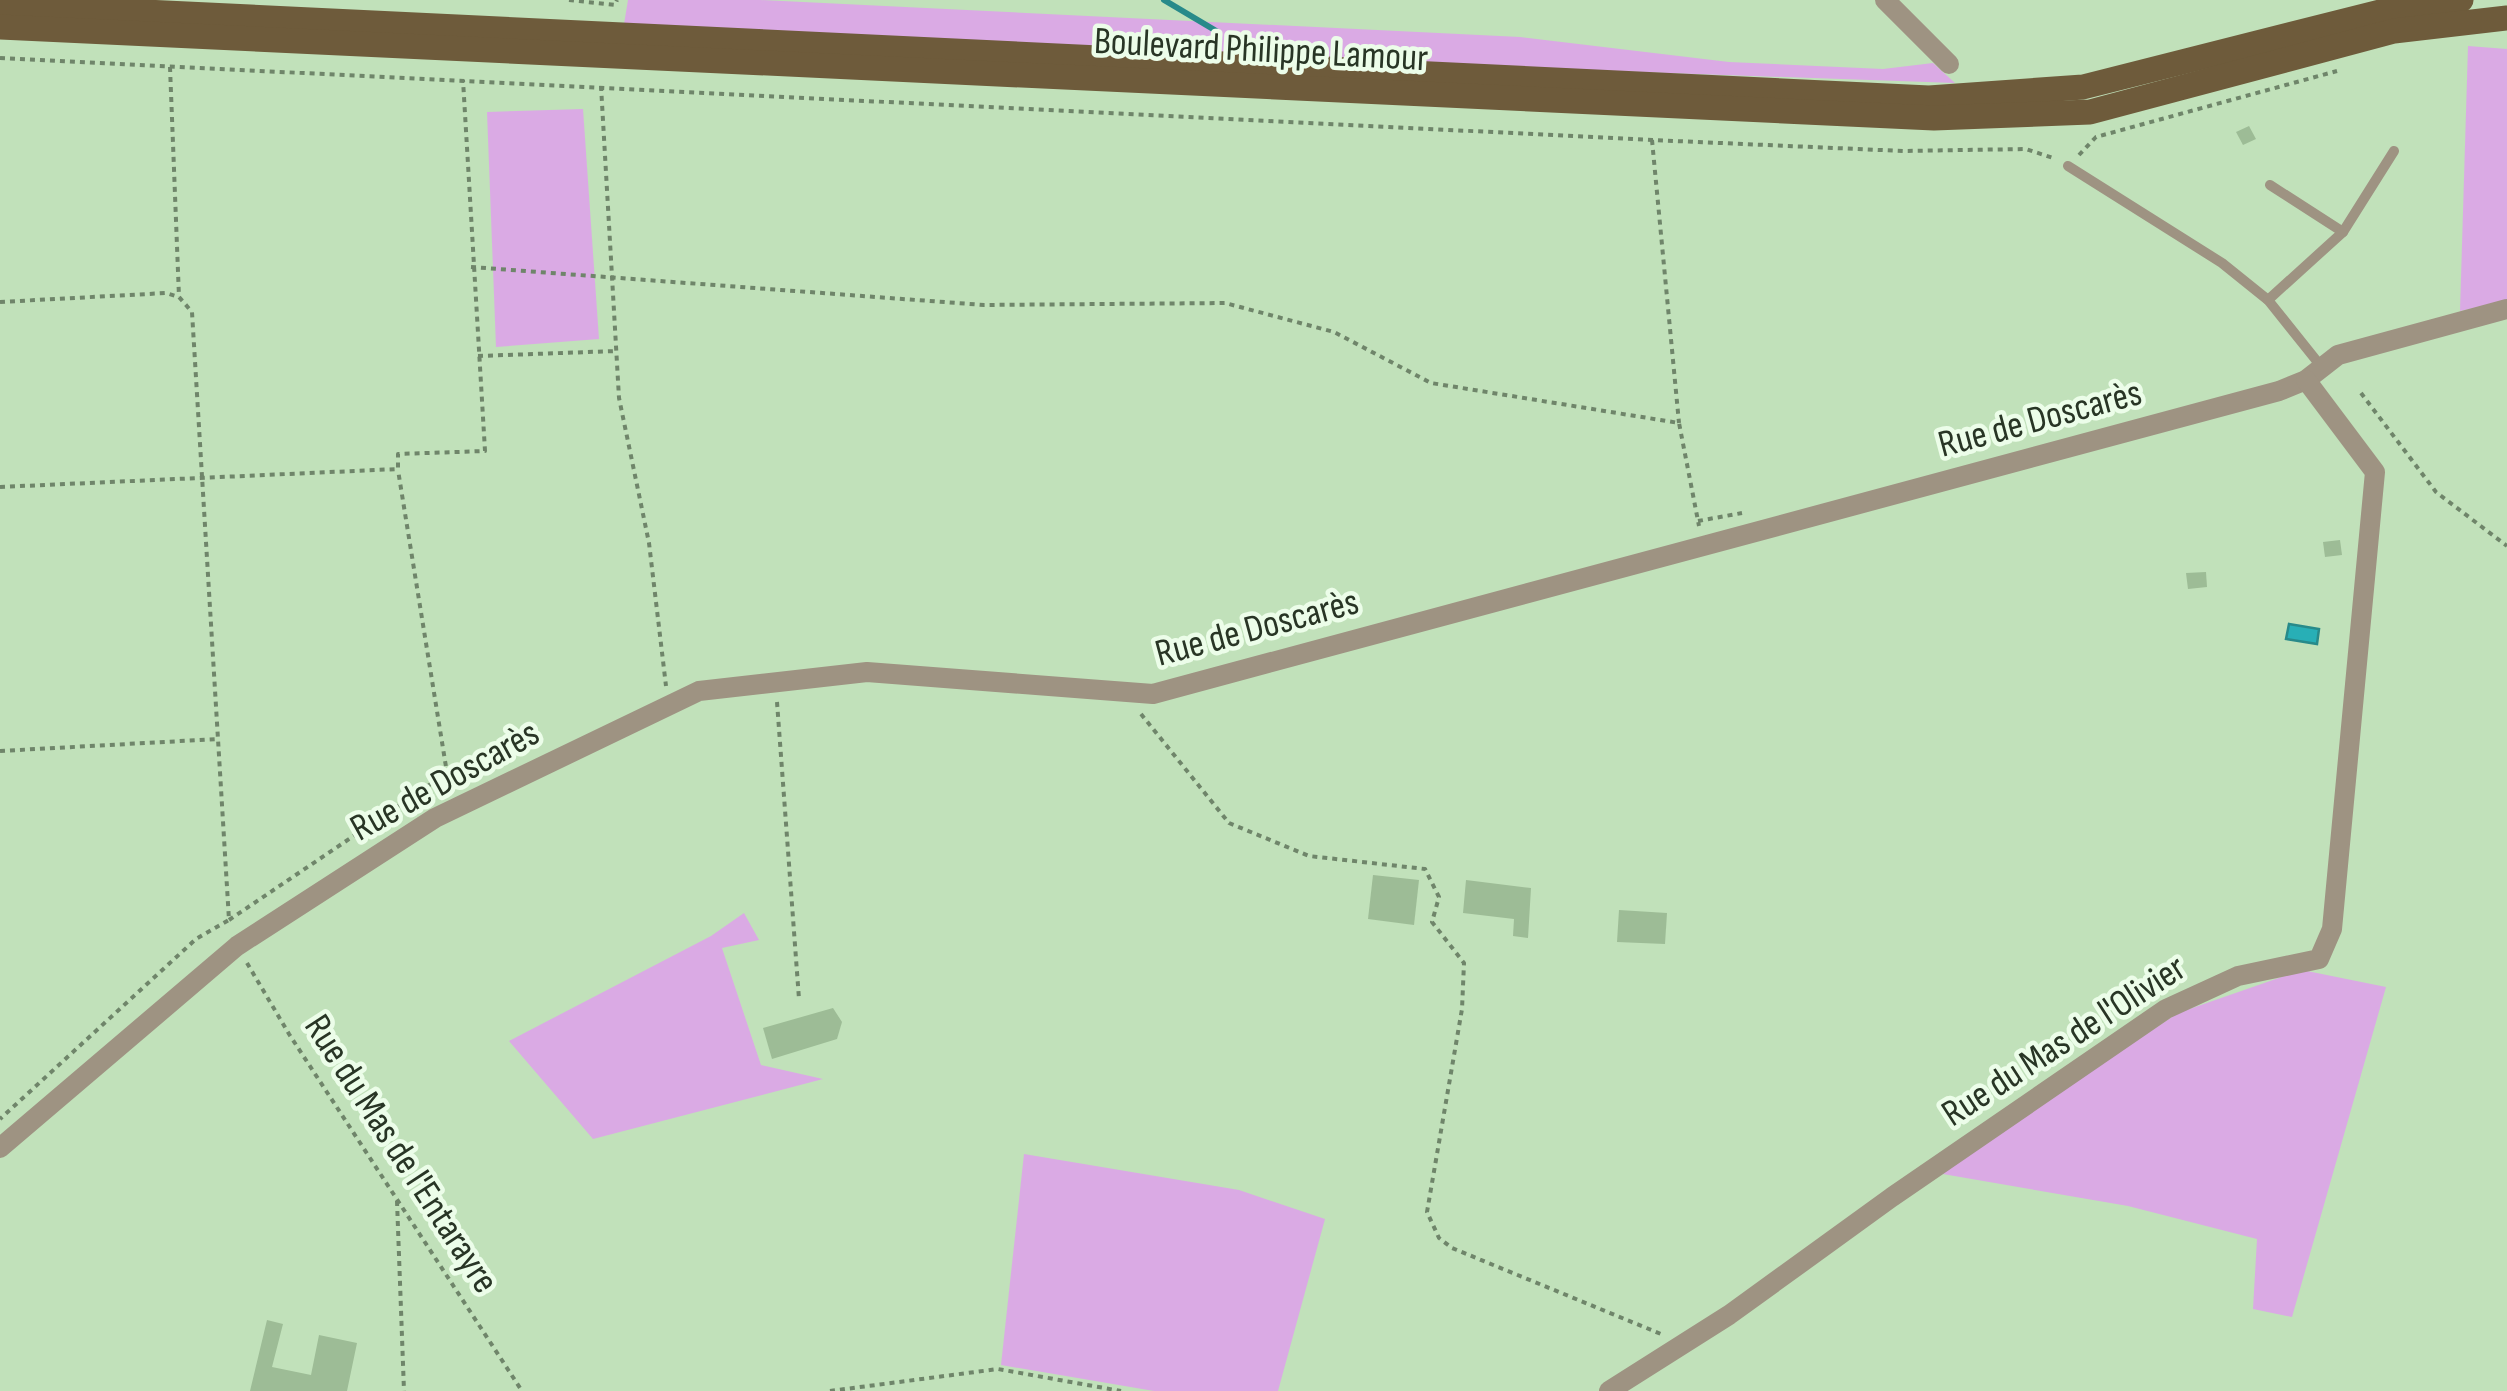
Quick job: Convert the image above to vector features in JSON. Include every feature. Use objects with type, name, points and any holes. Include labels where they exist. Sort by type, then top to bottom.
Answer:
[{"type":"main road","name":"Boulevard Philippe Lamour","points":[[0,5],[1930,98],[2083,87],[2388,10],[2461,0]]},
{"type":"main road","name":"Boulevard Philippe Lamour","points":[[0,27],[1934,118],[2090,112],[2394,31],[2507,18]]},
{"type":"street","points":[[1885,0],[1949,64]]},
{"type":"street","name":"Rue de Doscarès","points":[[0,1148],[237,946],[435,818],[699,691],[868,672],[1153,694],[2313,373],[2338,355],[2507,310]]},
{"type":"street","name":"Rue du Mas de l'Olivier","points":[[1609,1391],[1729,1315],[1892,1196],[2166,1009],[2238,976],[2319,959],[2324,953],[2332,929],[2375,472],[2313,373]]},
{"type":"lane","points":[[2268,300],[2342,232],[2394,150]]},
{"type":"lane","points":[[2068,166],[2222,263],[2268,300],[2313,373]]},
{"type":"lane","points":[[2270,185],[2342,232]]},
{"type":"path","points":[[569,0],[615,4],[617,0]]},
{"type":"path","points":[[0,58],[1652,140],[1903,151],[2026,150],[2042,152],[2068,166],[2096,137],[2349,68]]},
{"type":"path","points":[[170,66],[179,298]]},
{"type":"path","points":[[0,1119],[196,939],[447,773],[398,454],[485,451],[471,267],[463,80]]},
{"type":"path","points":[[601,86],[619,398],[649,543],[662,677],[674,703]]},
{"type":"path","points":[[1652,140],[1679,423],[1702,540]]},
{"type":"path","points":[[471,267],[984,305],[1225,303],[1334,332],[1431,382],[1679,423]]},
{"type":"path","points":[[0,302],[166,293],[179,298],[192,312],[229,920]]},
{"type":"path","points":[[478,356],[617,351]]},
{"type":"path","points":[[2361,393],[2436,492],[2507,546]]},
{"type":"path","points":[[0,487],[398,470]]},
{"type":"path","points":[[1122,692],[1229,823],[1309,856],[1424,869],[1439,898],[1432,922],[1464,962],[1462,1010],[1427,1212],[1439,1238],[1452,1248],[1683,1342]]},
{"type":"path","points":[[776,693],[799,999]]},
{"type":"path","points":[[0,751],[218,739]]},
{"type":"path","name":"Rue du Mas de l'Entarayre","points":[[237,946],[288,1034],[522,1391]]},
{"type":"path","points":[[397,1199],[404,1391]]},
{"type":"path","points":[[830,1391],[998,1369],[1121,1391]]},
{"type":"shaded area","points":[[628,0],[760,0],[1520,37],[1729,62],[1883,69],[1933,63],[1955,83],[1526,68],[624,24]]},
{"type":"shaded area","points":[[2468,46],[2507,49],[2507,301],[2460,311]]},
{"type":"shaded area","points":[[583,109],[599,339],[496,347],[487,112]]},
{"type":"shaded area","points":[[744,913],[759,940],[722,948],[761,1065],[823,1079],[593,1139],[509,1041],[711,936]]},
{"type":"shaded area","points":[[2302,970],[2386,987],[2292,1317],[2253,1309],[2257,1239],[2128,1206],[1937,1173],[2178,1013]]},
{"type":"shaded area","points":[[1024,1154],[1239,1190],[1325,1219],[1278,1391],[1154,1391],[1001,1365]]},
{"type":"water","points":[[2289,624],[2319,629],[2317,644],[2286,639]]},
{"type":"building","points":[[2249,126],[2256,139],[2243,145],[2236,132]]},
{"type":"building","points":[[2340,540],[2342,555],[2325,557],[2323,542]]},
{"type":"building","points":[[2206,572],[2207,587],[2188,589],[2186,573]]},
{"type":"building","points":[[1373,875],[1419,880],[1414,925],[1368,919]]},
{"type":"building","points":[[1466,880],[1531,888],[1528,938],[1513,936],[1514,919],[1463,913]]},
{"type":"building","points":[[1619,910],[1667,913],[1665,944],[1617,942]]},
{"type":"building","points":[[833,1008],[842,1022],[837,1039],[772,1059],[763,1028]]},
{"type":"building","points":[[267,1320],[283,1324],[272,1367],[311,1375],[319,1335],[357,1343],[347,1391],[250,1391]]},
{"type":"waterway","points":[[1164,0],[1218,32]]}]
